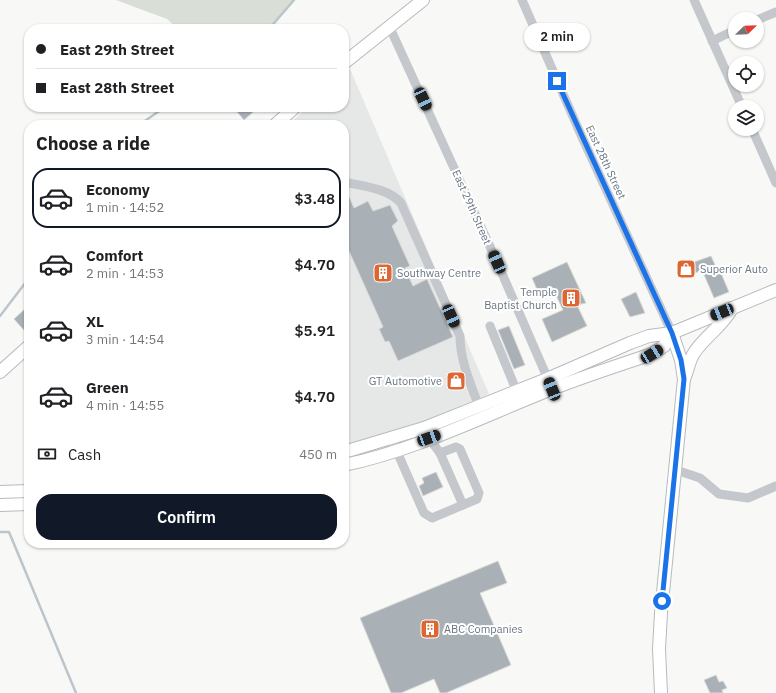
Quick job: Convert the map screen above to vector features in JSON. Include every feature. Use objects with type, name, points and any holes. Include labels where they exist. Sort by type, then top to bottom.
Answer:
[{"type":"main road","points":[[349,60],[424,0]]},
{"type":"main road","points":[[281,120],[289,112]]},
{"type":"main road","points":[[349,451],[424,428],[479,406],[519,396],[550,384],[649,336],[672,333],[776,290]]},
{"type":"main road","points":[[661,693],[659,649],[661,613],[684,379],[692,355],[710,334],[726,319],[732,308]]},
{"type":"main road","points":[[672,333],[681,360],[684,379]]},
{"type":"main road","points":[[550,384],[652,354],[664,346],[672,333]]},
{"type":"main road","points":[[0,372],[24,350]]},
{"type":"main road","points":[[349,464],[371,459],[484,418],[519,396]]},
{"type":"main road","points":[[0,492],[24,491]]},
{"type":"main road","points":[[0,505],[24,504]]},
{"type":"street","name":"East 28th Street","points":[[522,0],[580,135],[672,333]]},
{"type":"street","points":[[694,0],[739,100]]},
{"type":"street","points":[[764,17],[776,12]]},
{"type":"street","name":"East 29th Street","points":[[390,28],[497,262],[550,384]]},
{"type":"street","points":[[712,41],[728,33]]},
{"type":"street","points":[[755,136],[776,183]]},
{"type":"street","points":[[349,183],[374,189],[396,197],[400,203],[460,336],[460,347],[464,366],[484,418]]},
{"type":"street","points":[[490,326],[519,396]]},
{"type":"street","points":[[391,438],[416,496],[427,516],[432,518],[438,517],[477,499],[479,493],[460,449],[456,447],[440,453]]},
{"type":"street","points":[[429,438],[440,453],[463,506]]},
{"type":"street","points":[[676,470],[700,478],[720,494],[748,498],[776,486]]},
{"type":"shaded area","points":[[116,0],[294,0],[273,24],[172,24],[167,19]]},
{"type":"shaded area","points":[[350,69],[489,394],[409,427],[349,445],[349,120],[294,120],[302,112],[349,112]]},
{"type":"building","points":[[237,112],[253,112],[244,120]]},
{"type":"building","name":"Southway Centre","points":[[349,196],[354,208],[368,201],[373,211],[390,205],[398,221],[392,226],[410,266],[405,268],[413,286],[427,279],[453,337],[398,361],[389,341],[385,342],[379,329],[383,327],[349,251]]},
{"type":"building","points":[[711,256],[716,267],[718,266],[729,292],[714,298],[702,270],[682,279],[677,268]]},
{"type":"building","name":"Temple Baptist Church","points":[[567,262],[586,303],[577,305],[587,326],[552,342],[542,319],[563,310],[552,287],[539,294],[532,278]]},
{"type":"building","points":[[636,292],[645,313],[630,317],[621,299]]},
{"type":"building","points":[[24,310],[24,330],[14,319]]},
{"type":"building","points":[[509,326],[525,365],[514,369],[498,330]]},
{"type":"building","name":"GT Automotive","points":[[460,373],[464,385],[450,390],[446,378]]},
{"type":"building","points":[[436,472],[443,487],[423,496],[419,486],[424,483],[422,478]]},
{"type":"building","name":"ABC Companies","points":[[498,561],[507,583],[480,593],[511,665],[446,693],[440,693],[434,679],[401,693],[391,693],[360,618]]},
{"type":"building","points":[[716,675],[719,682],[723,681],[727,688],[722,690],[723,693],[710,693],[704,680]]},
{"type":"waterway","points":[[273,24],[294,0]]},
{"type":"waterway","points":[[146,120],[158,112]]},
{"type":"waterway","points":[[0,316],[24,285]]},
{"type":"waterway","points":[[0,532],[9,532],[76,693]]},
{"type":"place","name":"Superior Auto","points":[[686,269]]},
{"type":"place","name":"Southway Centre","points":[[383,273]]},
{"type":"place","name":"Temple Baptist Church","points":[[571,298]]},
{"type":"place","name":"GT Automotive","points":[[456,381]]},
{"type":"place","name":"ABC Companies","points":[[430,629]]},
{"type":"route","points":[[557,81],[580,135],[672,333],[681,360],[684,379],[662,601]]}]
